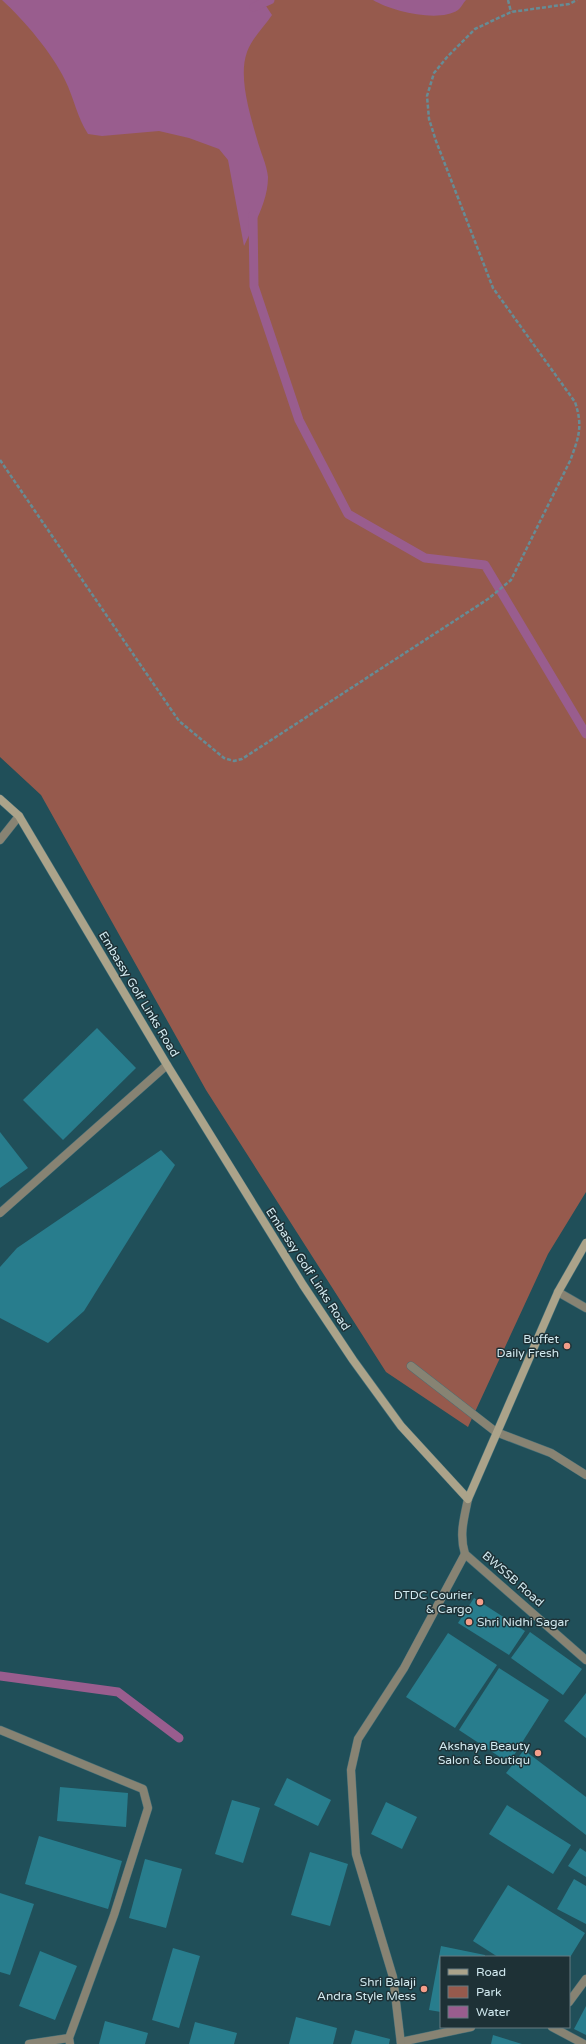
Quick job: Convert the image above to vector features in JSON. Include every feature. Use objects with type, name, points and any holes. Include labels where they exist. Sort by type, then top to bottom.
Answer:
[{"type":"street","name":"Embassy Golf Links Road","points":[[0,798],[19,816],[167,1065],[303,1285],[353,1360],[401,1426],[468,1499]]},
{"type":"street","points":[[0,840],[19,816]]},
{"type":"street","points":[[0,1213],[167,1065]]},
{"type":"street","points":[[468,1499],[558,1292],[586,1243]]},
{"type":"street","points":[[558,1292],[586,1308]]},
{"type":"street","points":[[411,1366],[496,1432],[551,1453],[586,1475]]},
{"type":"street","name":"BWSSB Road","points":[[468,1499],[461,1530],[462,1544],[465,1554],[586,1660]]},
{"type":"street","points":[[465,1554],[404,1668],[358,1740],[351,1770],[356,1854],[393,1977],[401,2043],[467,2028]]},
{"type":"street","points":[[0,1730],[143,1789],[148,1808],[114,1915],[70,2041],[29,2044]]},
{"type":"street","points":[[570,2001],[586,1979]]},
{"type":"street","points":[[554,2028],[584,2044]]},
{"type":"path","points":[[508,0],[511,12]]},
{"type":"path","points":[[0,460],[179,721],[224,758],[234,761],[242,759],[488,599],[510,580],[570,461],[577,442],[581,419],[575,402],[493,288],[436,140],[429,119],[427,96],[434,73],[448,56],[475,29],[511,12],[569,4],[577,0]]},
{"type":"green space","points":[[0,0],[586,0],[586,1192],[548,1254],[468,1427],[386,1372],[206,1090],[41,795],[0,757]]},
{"type":"water","points":[[2,0],[262,0],[272,15],[249,47],[245,62],[244,84],[248,107],[268,177],[266,195],[260,213],[244,246],[228,160],[219,149],[189,138],[159,131],[102,136],[88,134],[81,121],[65,80],[53,59],[28,27]]},
{"type":"water","points":[[373,0],[466,0],[458,10],[450,14],[428,15],[415,14],[391,8]]},
{"type":"building","points":[[97,1028],[136,1068],[63,1140],[23,1100]]},
{"type":"building","points":[[0,1132],[28,1168],[0,1188]]},
{"type":"building","points":[[161,1150],[175,1165],[84,1311],[48,1343],[0,1318],[0,1267],[17,1248]]},
{"type":"building","points":[[474,1598],[525,1631],[509,1655],[458,1623]]},
{"type":"building","points":[[530,1632],[582,1669],[563,1695],[511,1658]]},
{"type":"building","points":[[448,1633],[497,1665],[455,1728],[406,1697]]},
{"type":"building","points":[[499,1668],[549,1700],[509,1763],[459,1730]]},
{"type":"building","points":[[586,1693],[586,1738],[564,1721]]},
{"type":"building","points":[[524,1750],[586,1797],[586,1835],[506,1773]]},
{"type":"building","points":[[287,1778],[331,1800],[318,1826],[274,1805]]},
{"type":"building","points":[[60,1787],[128,1793],[126,1827],[57,1821]]},
{"type":"building","points":[[232,1800],[260,1808],[243,1863],[215,1854]]},
{"type":"building","points":[[386,1802],[417,1817],[402,1849],[371,1834]]},
{"type":"building","points":[[507,1805],[571,1845],[553,1874],[489,1834]]},
{"type":"building","points":[[39,1836],[122,1861],[108,1909],[25,1884]]},
{"type":"building","points":[[580,1848],[586,1852],[586,1877],[568,1866]]},
{"type":"building","points":[[310,1852],[348,1864],[330,1926],[291,1915]]},
{"type":"building","points":[[145,1859],[182,1869],[166,1928],[129,1918]]},
{"type":"building","points":[[574,1879],[586,1886],[586,1924],[557,1909]]},
{"type":"building","points":[[508,1885],[585,1933],[570,1957],[570,1956],[496,1956],[473,1941]]},
{"type":"building","points":[[0,1893],[34,1904],[10,1975],[0,1972]]},
{"type":"building","points":[[441,1946],[485,1955],[440,1956],[440,2012],[429,2010]]},
{"type":"building","points":[[173,1948],[200,1956],[179,2028],[152,2020]]},
{"type":"building","points":[[40,1951],[77,1966],[55,2020],[19,2006]]},
{"type":"building","points":[[586,2006],[586,2035],[574,2029]]},
{"type":"building","points":[[296,2017],[337,2028],[333,2044],[289,2044]]},
{"type":"building","points":[[105,2021],[148,2033],[145,2044],[99,2044]]},
{"type":"building","points":[[195,2022],[237,2033],[234,2044],[189,2044]]},
{"type":"building","points":[[355,2030],[390,2039],[389,2044],[351,2044]]},
{"type":"building","points":[[493,2035],[522,2044],[491,2044]]},
{"type":"waterway","points":[[254,7],[270,0]]},
{"type":"waterway","points":[[253,215],[254,286],[299,420],[348,514],[425,558],[485,565],[586,734]]},
{"type":"waterway","points":[[0,1676],[118,1692],[179,1738]]},
{"type":"place","name":"Buffet Daily Fresh","points":[[567,1346]]},
{"type":"place","name":"DTDC Courier & Cargo","points":[[480,1602]]},
{"type":"place","name":"Shri Nidhi Sagar","points":[[469,1622]]},
{"type":"place","name":"Akshaya Beauty Salon & Boutiqu","points":[[538,1753]]},
{"type":"place","name":"Shri Balaji Andra Style Mess","points":[[424,1989]]}]
